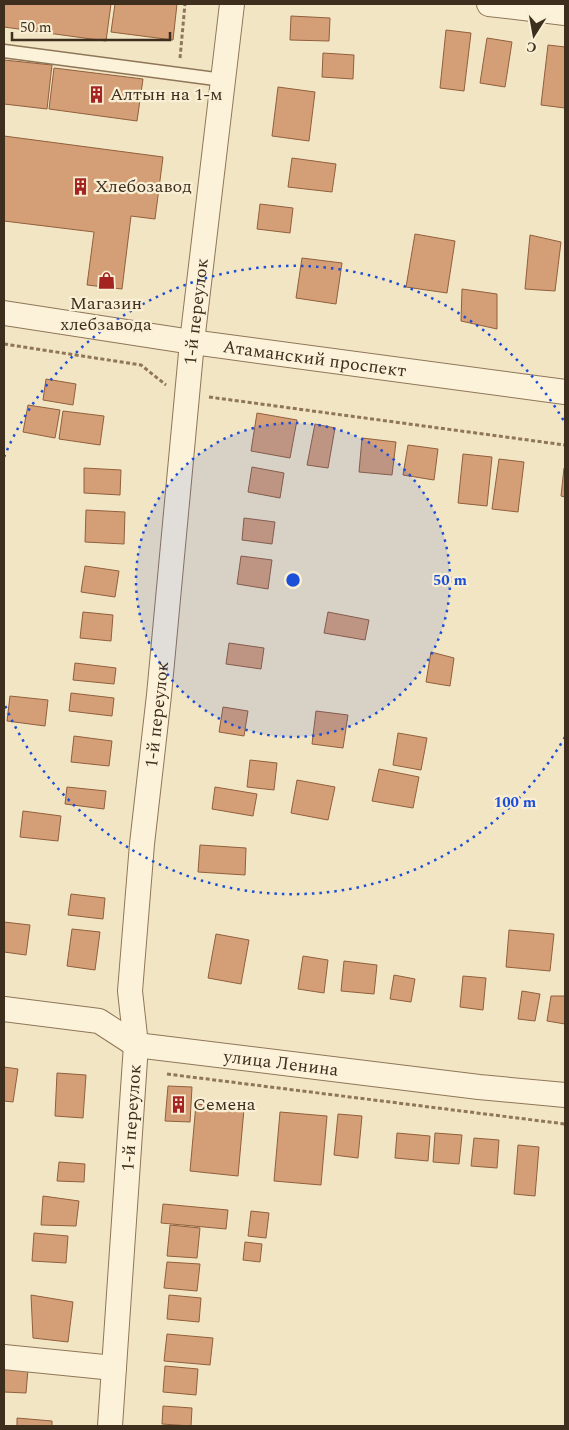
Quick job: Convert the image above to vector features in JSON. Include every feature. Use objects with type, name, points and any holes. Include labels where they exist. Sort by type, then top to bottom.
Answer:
[{"type":"street","name":"1-й переулок","points":[[110,1426],[136,1045],[130,990],[142,844],[160,686],[192,342],[232,4]]},
{"type":"street","points":[[489,4],[565,14]]},
{"type":"street","name":"Атаманский проспект","points":[[4,313],[192,342],[565,392]]},
{"type":"street","name":"улица Ленина","points":[[4,1009],[99,1021],[136,1045],[469,1086],[565,1094]]},
{"type":"street","points":[[4,1357],[114,1368]]},
{"type":"lane","points":[[4,51],[223,80]]},
{"type":"path","points":[[178,74],[185,4]]},
{"type":"path","points":[[4,344],[141,365],[173,390],[187,393],[565,445]]},
{"type":"path","points":[[167,1074],[565,1124]]},
{"type":"building","points":[[4,4],[111,4],[106,41],[4,27]]},
{"type":"building","points":[[115,4],[177,4],[173,40],[111,32]]},
{"type":"building","points":[[291,16],[330,18],[329,41],[290,40]]},
{"type":"building","points":[[446,30],[471,33],[464,91],[440,88]]},
{"type":"building","points":[[487,38],[512,42],[505,87],[480,83]]},
{"type":"building","points":[[548,45],[565,47],[565,108],[541,105]]},
{"type":"building","points":[[323,53],[354,55],[353,79],[322,77]]},
{"type":"building","points":[[4,60],[52,65],[47,109],[4,104]]},
{"type":"building","name":"Алтын на 1-м","points":[[54,68],[143,79],[137,121],[49,109]]},
{"type":"building","points":[[278,87],[315,92],[309,141],[272,136]]},
{"type":"building","name":"Хлебозавод","points":[[4,136],[163,157],[155,219],[131,216],[122,289],[87,285],[94,232],[4,221]]},
{"type":"building","points":[[292,158],[336,164],[332,192],[288,187]]},
{"type":"building","points":[[260,204],[293,208],[290,233],[257,229]]},
{"type":"building","points":[[415,234],[455,241],[447,293],[406,287]]},
{"type":"building","points":[[530,235],[561,242],[555,291],[525,289]]},
{"type":"building","points":[[302,258],[342,263],[336,304],[296,298]]},
{"type":"building","points":[[462,289],[497,294],[497,329],[461,321]]},
{"type":"building","points":[[46,379],[76,384],[73,405],[43,400]]},
{"type":"building","points":[[28,405],[60,410],[55,438],[23,432]]},
{"type":"building","points":[[63,411],[104,416],[100,445],[59,439]]},
{"type":"building","points":[[257,413],[297,420],[290,458],[251,451]]},
{"type":"building","points":[[315,424],[335,428],[328,468],[307,465]]},
{"type":"building","points":[[362,438],[396,442],[392,475],[359,472]]},
{"type":"building","points":[[408,445],[438,449],[434,480],[403,475]]},
{"type":"building","points":[[463,454],[492,457],[487,506],[458,503]]},
{"type":"building","points":[[499,459],[524,462],[518,512],[492,509]]},
{"type":"building","points":[[252,467],[284,473],[280,498],[248,492]]},
{"type":"building","points":[[84,468],[121,470],[120,495],[84,493]]},
{"type":"building","points":[[565,468],[565,497],[561,496]]},
{"type":"building","points":[[86,510],[125,512],[124,544],[85,542]]},
{"type":"building","points":[[244,518],[275,522],[272,544],[242,540]]},
{"type":"building","points":[[241,556],[272,560],[268,589],[237,584]]},
{"type":"building","points":[[85,566],[119,571],[115,597],[81,592]]},
{"type":"building","points":[[83,612],[113,615],[111,641],[80,638]]},
{"type":"building","points":[[328,612],[369,620],[365,640],[324,633]]},
{"type":"building","points":[[229,643],[264,648],[261,669],[226,664]]},
{"type":"building","points":[[431,652],[454,658],[450,686],[426,682]]},
{"type":"building","points":[[75,663],[116,668],[114,684],[73,680]]},
{"type":"building","points":[[71,693],[114,698],[112,716],[69,711]]},
{"type":"building","points":[[10,696],[48,700],[45,726],[7,721]]},
{"type":"building","points":[[223,707],[248,711],[244,736],[219,732]]},
{"type":"building","points":[[316,711],[348,715],[343,748],[312,744]]},
{"type":"building","points":[[398,733],[427,738],[421,770],[393,765]]},
{"type":"building","points":[[74,736],[112,741],[109,766],[71,762]]},
{"type":"building","points":[[250,760],[277,763],[274,790],[247,787]]},
{"type":"building","points":[[379,769],[419,777],[413,808],[372,801]]},
{"type":"building","points":[[297,780],[335,787],[328,820],[291,813]]},
{"type":"building","points":[[67,787],[106,791],[104,809],[65,804]]},
{"type":"building","points":[[215,787],[257,794],[253,816],[212,809]]},
{"type":"building","points":[[23,811],[61,816],[58,841],[20,837]]},
{"type":"building","points":[[200,845],[246,848],[245,875],[198,872]]},
{"type":"building","points":[[71,894],[105,898],[103,919],[68,915]]},
{"type":"building","points":[[4,922],[30,925],[26,955],[4,952]]},
{"type":"building","points":[[72,929],[100,932],[95,970],[67,966]]},
{"type":"building","points":[[509,930],[554,934],[550,971],[506,967]]},
{"type":"building","points":[[216,934],[249,940],[241,984],[208,978]]},
{"type":"building","points":[[303,956],[328,960],[324,993],[298,989]]},
{"type":"building","points":[[344,961],[377,965],[374,994],[341,991]]},
{"type":"building","points":[[394,975],[415,979],[411,1002],[390,999]]},
{"type":"building","points":[[463,976],[486,978],[483,1010],[460,1007]]},
{"type":"building","points":[[522,991],[540,994],[535,1021],[518,1019]]},
{"type":"building","points":[[551,996],[565,996],[565,1024],[547,1021]]},
{"type":"building","points":[[4,1067],[18,1069],[13,1102],[4,1101]]},
{"type":"building","points":[[57,1073],[86,1075],[83,1118],[55,1116]]},
{"type":"building","name":"Семена","points":[[168,1086],[192,1087],[190,1122],[165,1121]]},
{"type":"building","points":[[196,1104],[244,1109],[238,1176],[190,1171]]},
{"type":"building","points":[[280,1112],[327,1116],[321,1185],[274,1181]]},
{"type":"building","points":[[338,1114],[362,1116],[358,1158],[334,1155]]},
{"type":"building","points":[[397,1133],[430,1136],[428,1161],[395,1158]]},
{"type":"building","points":[[435,1133],[462,1135],[459,1164],[433,1162]]},
{"type":"building","points":[[474,1138],[499,1140],[497,1168],[471,1166]]},
{"type":"building","points":[[518,1145],[539,1147],[535,1196],[514,1194]]},
{"type":"building","points":[[59,1162],[85,1164],[84,1182],[57,1181]]},
{"type":"building","points":[[43,1196],[79,1201],[76,1226],[41,1225]]},
{"type":"building","points":[[163,1204],[228,1210],[226,1229],[161,1223]]},
{"type":"building","points":[[251,1211],[269,1213],[266,1238],[248,1236]]},
{"type":"building","points":[[170,1225],[200,1228],[197,1258],[167,1256]]},
{"type":"building","points":[[34,1233],[68,1236],[66,1263],[32,1261]]},
{"type":"building","points":[[245,1242],[262,1244],[260,1262],[243,1260]]},
{"type":"building","points":[[167,1262],[200,1264],[197,1291],[164,1288]]},
{"type":"building","points":[[31,1295],[73,1302],[68,1342],[33,1338]]},
{"type":"building","points":[[169,1295],[201,1298],[199,1322],[167,1319]]},
{"type":"building","points":[[167,1334],[213,1338],[210,1365],[164,1361]]},
{"type":"building","points":[[165,1366],[198,1369],[196,1395],[163,1392]]},
{"type":"building","points":[[4,1368],[28,1369],[26,1393],[4,1392]]},
{"type":"building","points":[[163,1406],[192,1408],[191,1426],[162,1424]]},
{"type":"building","points":[[17,1418],[52,1421],[52,1426],[17,1426]]},
{"type":"place","name":"Алтын на 1-м","points":[[96,94]]},
{"type":"place","name":"Хлебозавод","points":[[81,186]]},
{"type":"place","name":"Магазин хлебзавода","points":[[106,280]]},
{"type":"place","name":"Семена","points":[[179,1104]]}]
